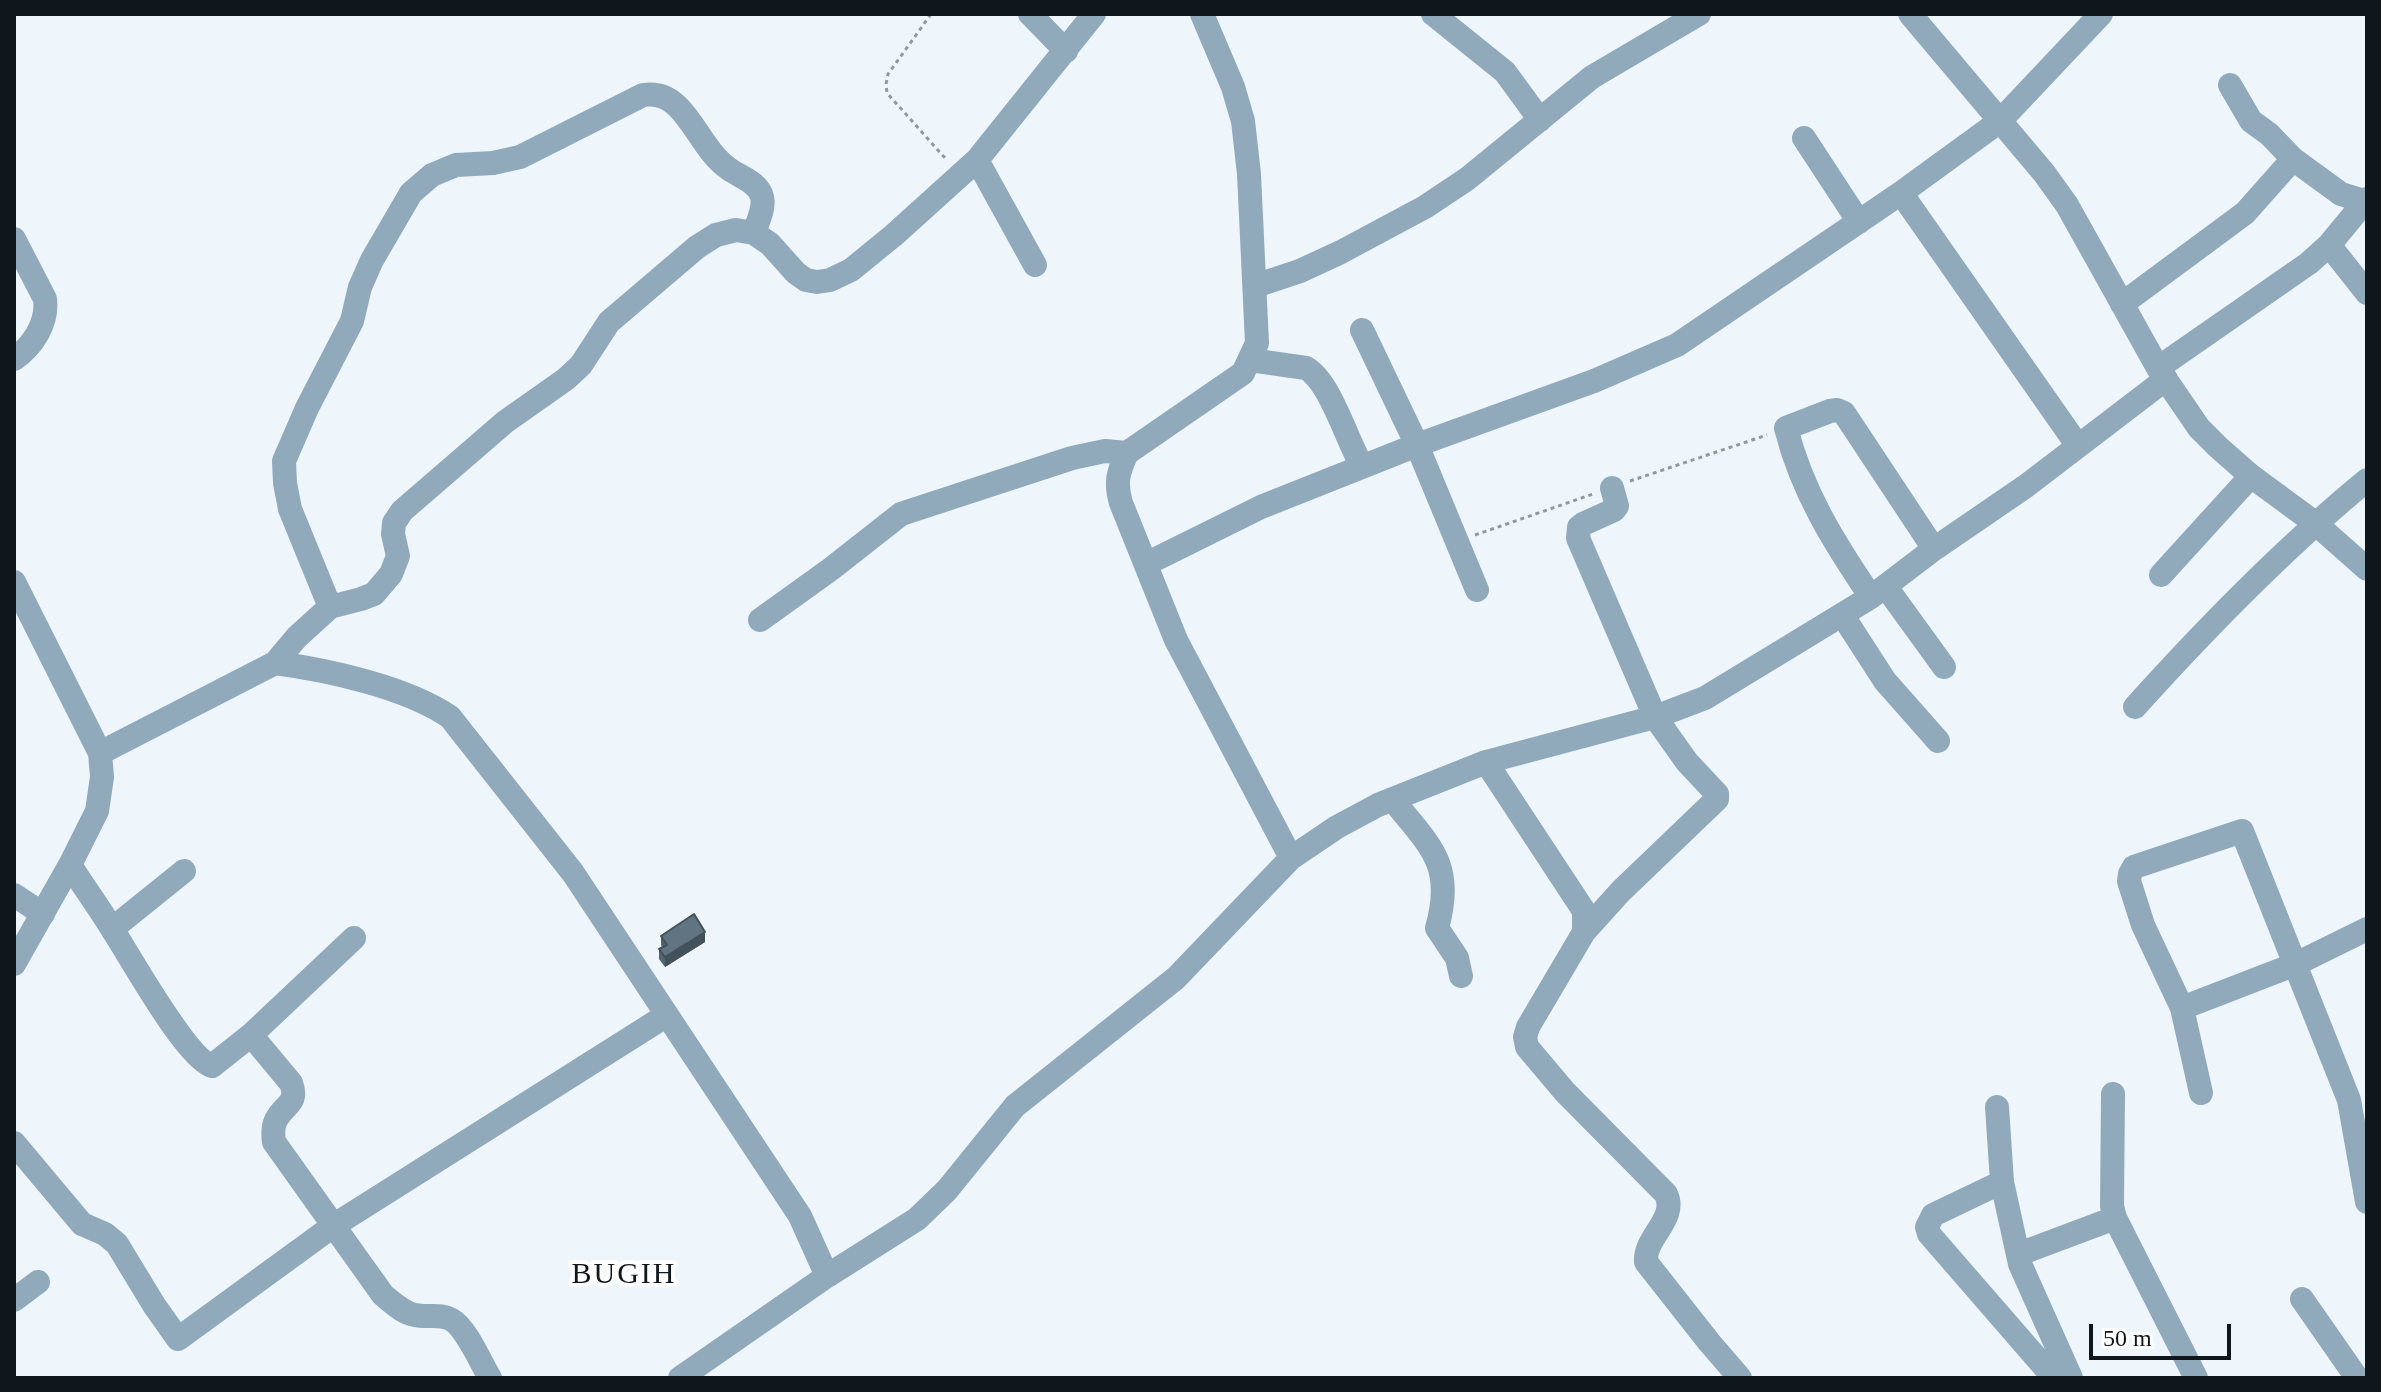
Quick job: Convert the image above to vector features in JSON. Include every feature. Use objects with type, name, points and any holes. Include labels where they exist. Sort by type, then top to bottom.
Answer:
[{"type":"street","points":[[1030,14],[1066,51]]},
{"type":"street","points":[[100,753],[275,663],[330,607],[374,594],[395,565],[398,556],[394,523],[402,511],[505,422],[566,379],[581,365],[609,322],[697,247],[716,235],[736,230],[754,233],[770,244],[806,280],[830,280],[851,270],[969,168],[1094,14]]},
{"type":"street","points":[[1202,14],[1233,87],[1243,121],[1249,174],[1257,343],[1243,373],[1127,453],[1116,487],[1176,640],[1291,858]]},
{"type":"street","points":[[1433,14],[1505,72],[1540,120]]},
{"type":"street","points":[[1255,286],[1300,271],[1341,252],[1425,207],[1467,179],[1592,77],[1699,14]]},
{"type":"street","points":[[1910,14],[2044,173],[2067,205],[2162,374],[2199,428],[2251,476],[2315,523],[2367,569]]},
{"type":"street","points":[[1146,564],[1261,507],[1417,445],[1594,381],[1677,345],[1901,193],[2000,121],[2101,14]]},
{"type":"street","points":[[680,1378],[827,1276],[917,1219],[947,1190],[1015,1106],[1176,978],[1291,858],[1337,827],[1392,799],[1486,762],[1655,717],[1705,698],[1843,616],[2026,486],[2162,374],[2309,263],[2367,201],[2341,194],[2293,159],[2269,134],[2251,121],[2230,85]]},
{"type":"street","points":[[330,607],[290,509],[284,461],[307,408],[352,321],[360,287],[372,260],[411,193],[432,175],[456,165],[493,163],[520,157],[643,95],[654,93],[677,106],[720,161],[757,188],[762,197],[762,207],[754,233]]},
{"type":"street","points":[[1804,138],[1859,222]]},
{"type":"street","points":[[2122,304],[2245,213],[2293,159]]},
{"type":"street","points":[[969,168],[1035,265]]},
{"type":"street","points":[[1901,193],[2078,446]]},
{"type":"street","points":[[14,239],[45,299],[46,308],[37,335],[29,347],[14,359]]},
{"type":"street","points":[[2329,245],[2367,293]]},
{"type":"street","points":[[1362,330],[1417,445],[1477,590]]},
{"type":"street","points":[[1250,360],[1306,368],[1313,372],[1324,385],[1362,466]]},
{"type":"street","points":[[1934,549],[1844,413],[1830,411],[1786,428],[1806,489],[1833,541],[1944,667]]},
{"type":"street","points":[[760,620],[901,514],[1072,458],[1105,451],[1127,453]]},
{"type":"street","points":[[2161,575],[2251,476]]},
{"type":"street","points":[[2135,707],[2197,637],[2315,523],[2367,480]]},
{"type":"street","points":[[1612,488],[1617,506],[1579,527],[1578,538],[1655,717],[1687,762],[1717,794],[1717,799],[1621,891],[1584,932],[1525,1037],[1527,1047],[1565,1092],[1666,1194],[1670,1202],[1669,1212],[1648,1246],[1646,1262],[1740,1378]]},
{"type":"street","points":[[14,582],[100,753],[102,777],[97,811],[14,964]]},
{"type":"street","points":[[1843,616],[1885,681],[1938,741]]},
{"type":"street","points":[[275,663],[384,687],[431,704],[450,717],[573,873],[800,1216],[827,1276]]},
{"type":"street","points":[[1486,762],[1584,911],[1584,932]]},
{"type":"street","points":[[1392,799],[1434,850],[1442,874],[1443,890],[1443,906],[1437,928],[1457,958],[1461,976]]},
{"type":"street","points":[[2201,1093],[2182,1008],[2143,925],[2129,881],[2130,874],[2134,867],[2242,831],[2349,1100],[2367,1202]]},
{"type":"street","points":[[70,865],[156,1001],[192,1051],[212,1066],[251,1035],[354,938]]},
{"type":"street","points":[[112,929],[184,871]]},
{"type":"street","points":[[14,895],[43,914]]},
{"type":"street","points":[[2182,1008],[2296,964],[2367,929]]},
{"type":"street","points":[[14,1143],[82,1224],[105,1234],[117,1244],[178,1339],[333,1226],[667,1015]]},
{"type":"street","points":[[251,1035],[294,1090],[294,1097],[275,1121],[274,1142],[383,1295],[401,1310],[416,1316],[437,1315],[458,1324],[490,1378]]},
{"type":"street","points":[[2113,1094],[2112,1206],[2115,1218],[2196,1378]]},
{"type":"street","points":[[1997,1107],[2002,1182],[2020,1264],[2071,1378]]},
{"type":"street","points":[[2002,1182],[1933,1215],[1927,1227],[1929,1234],[2054,1378]]},
{"type":"street","points":[[2019,1254],[2115,1218]]},
{"type":"street","points":[[14,1300],[38,1282]]},
{"type":"street","points":[[2302,1299],[2357,1378]]},
{"type":"path","points":[[931,14],[888,74],[887,93],[969,168]]},
{"type":"building","points":[[694,914],[705,932],[665,957],[659,949],[667,945],[661,936]]},
{"type":"district","name":"BUGIH","points":[[624,1275]]}]
